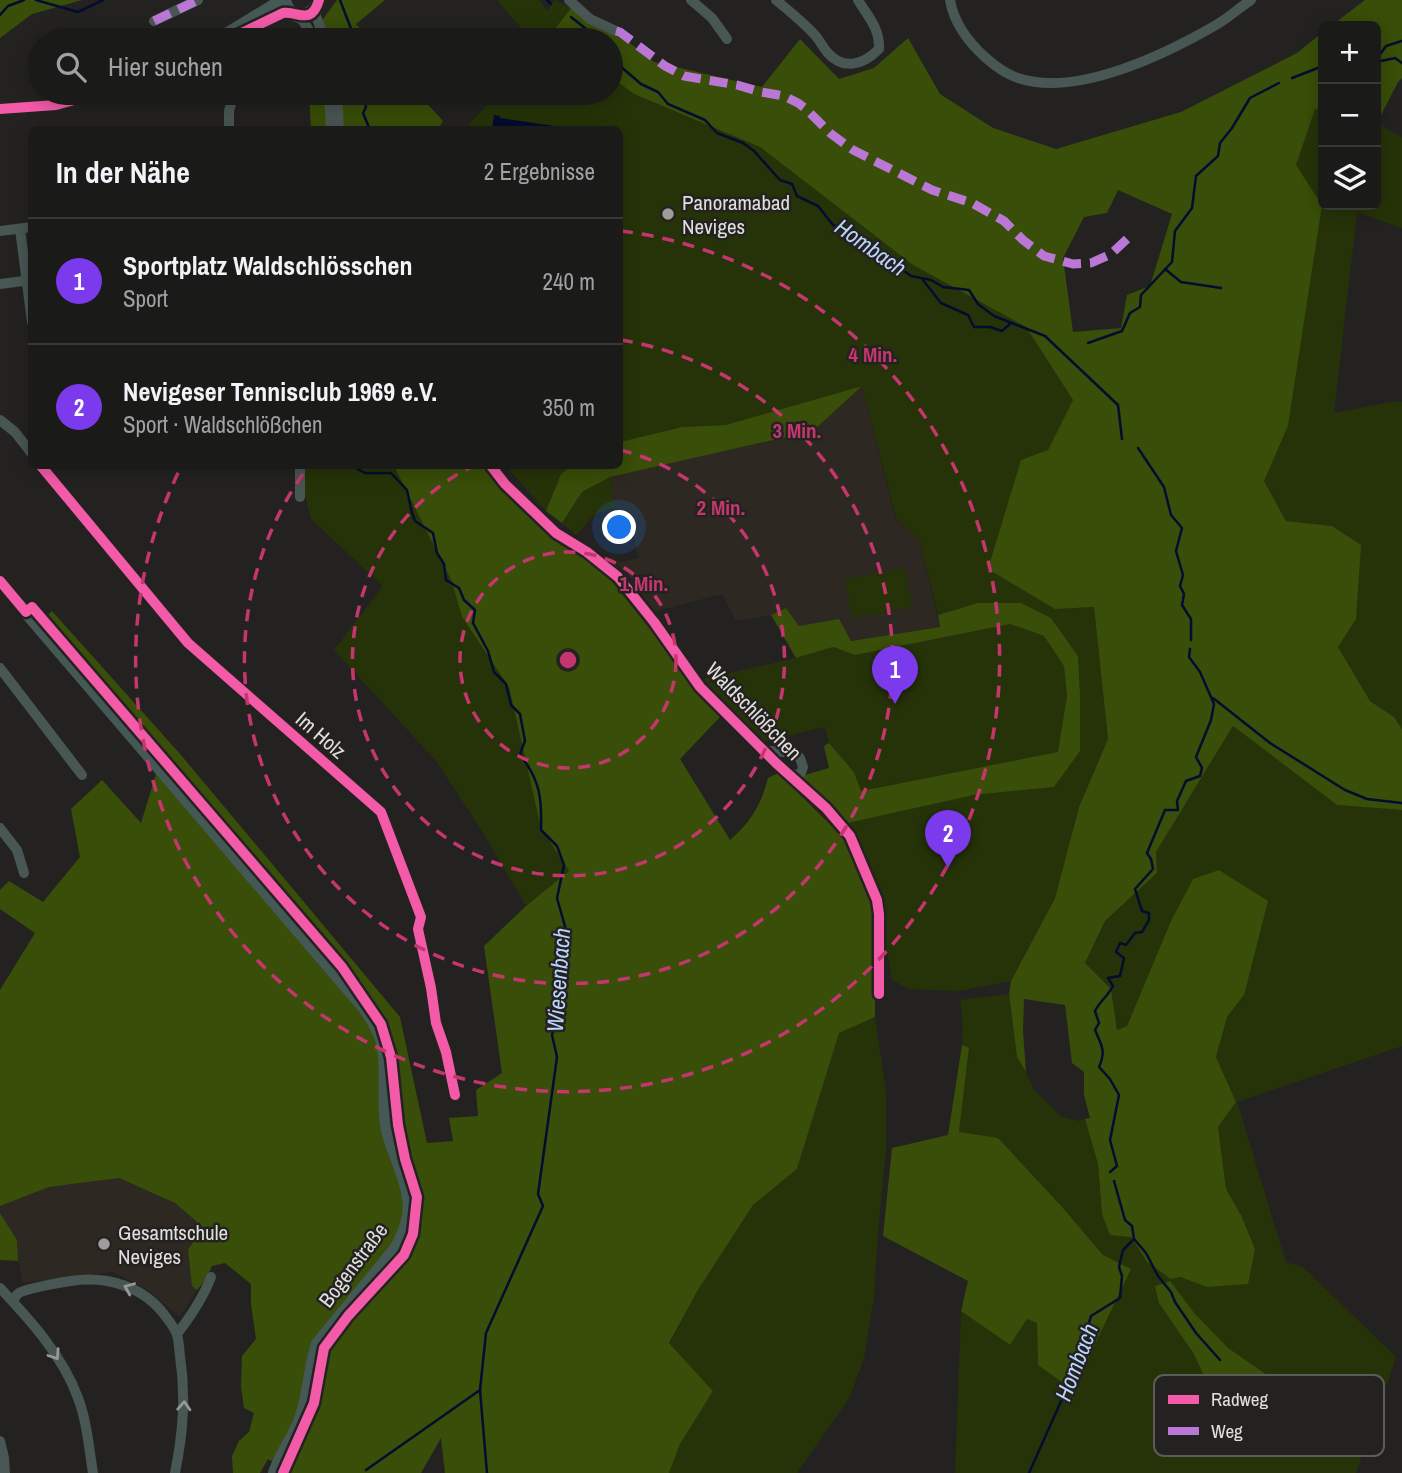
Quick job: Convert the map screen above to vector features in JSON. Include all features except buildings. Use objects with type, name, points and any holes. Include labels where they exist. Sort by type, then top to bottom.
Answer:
[{"type":"main road","points":[[244,28],[289,7],[310,14],[317,4]]},
{"type":"main road","points":[[252,28],[289,7]]},
{"type":"main road","points":[[0,110],[56,105]]},
{"type":"main road","name":"Bogenstraße","points":[[0,581],[366,1009],[383,1043],[387,1125],[409,1198],[409,1218],[396,1250],[318,1344],[300,1423],[275,1473]]},
{"type":"street","points":[[154,21],[198,0]]},
{"type":"street","points":[[569,0],[590,19],[610,28]]},
{"type":"street","points":[[691,0],[712,18],[727,39]]},
{"type":"street","points":[[776,0],[815,34],[829,54],[842,64],[853,65],[864,61],[878,49],[879,39],[877,30],[858,0]]},
{"type":"street","points":[[950,0],[952,13],[962,32],[974,48],[994,65],[1017,78],[1054,83],[1092,78],[1159,54],[1217,24],[1251,0]]},
{"type":"street","points":[[317,4],[316,16],[320,28]]},
{"type":"street","points":[[289,7],[307,28]]},
{"type":"street","points":[[229,126],[231,105]]},
{"type":"street","points":[[330,105],[331,126]]},
{"type":"street","points":[[338,105],[339,126]]},
{"type":"street","points":[[0,231],[28,228]]},
{"type":"street","points":[[20,229],[28,275]]},
{"type":"street","points":[[0,284],[28,281]]},
{"type":"street","points":[[0,420],[15,432],[28,449]]},
{"type":"street","name":"Im Holz","points":[[43,469],[188,643],[381,812],[421,917],[418,929],[432,988],[436,1023],[446,1052],[455,1095]]},
{"type":"street","points":[[300,469],[300,497]]},
{"type":"street","name":"Waldschlößchen","points":[[493,469],[505,484],[556,533],[587,552],[618,577],[700,687],[785,772],[826,808],[850,836],[877,900],[879,994]]},
{"type":"street","points":[[0,668],[82,775]]},
{"type":"street","points":[[764,750],[790,751],[800,758],[803,767],[801,773],[796,775],[785,772]]},
{"type":"street","points":[[0,828],[17,850],[24,873]]},
{"type":"street","points":[[177,1334],[206,1292],[211,1277]]},
{"type":"street","points":[[13,1301],[20,1293],[87,1278],[130,1287],[147,1297],[162,1311],[177,1334],[184,1397],[180,1449],[175,1473]]},
{"type":"street","points":[[0,1288],[52,1350],[74,1386],[83,1414],[93,1473]]},
{"type":"street","points":[[0,1441],[5,1473]]},
{"type":"shaded area","points":[[862,386],[895,518],[920,542],[940,627],[851,641],[799,626],[786,608],[771,615],[736,621],[722,594],[653,612],[634,581],[616,563],[639,558],[627,514],[615,508],[610,477],[813,431]]},
{"type":"shaded area","name":"Gesamtschule Neviges","points":[[119,1178],[175,1203],[196,1221],[198,1237],[192,1286],[197,1290],[180,1317],[149,1291],[113,1272],[23,1283],[17,1240],[0,1213],[0,1206],[49,1187]]},
{"type":"green space","points":[[0,0],[82,0],[32,14],[0,38]]},
{"type":"green space","points":[[337,0],[385,0],[356,24],[360,28],[317,28]]},
{"type":"green space","points":[[497,0],[539,0],[547,11],[554,0],[571,8],[555,28],[521,28]]},
{"type":"green space","points":[[1365,0],[1402,0],[1402,78],[1381,115],[1381,21],[1338,21]]},
{"type":"green space","points":[[571,8],[605,28],[555,28]]},
{"type":"green space","points":[[1318,36],[1318,109],[1315,109],[1296,165],[1318,199],[1318,210],[1321,210],[1288,426],[1264,481],[1286,521],[1332,526],[1361,545],[1356,619],[1338,647],[1370,701],[1394,717],[1402,729],[1402,810],[1337,805],[1233,726],[1156,852],[1157,873],[1105,921],[1085,963],[1111,989],[1117,1030],[1127,1026],[1171,921],[1193,879],[1219,870],[1268,901],[1244,995],[1227,1017],[1216,1057],[1236,1102],[1218,1127],[1226,1189],[1241,1215],[1255,1249],[1248,1284],[1207,1287],[1180,1277],[1171,1279],[1147,1262],[1131,1237],[1110,1235],[1102,1214],[1098,1164],[1085,1119],[1090,1118],[1084,1095],[1084,1072],[1072,1063],[1065,1005],[1024,999],[1026,1072],[1017,1057],[1009,994],[1011,981],[1055,898],[1079,807],[1108,739],[1094,607],[1055,609],[988,569],[1021,460],[1048,450],[1073,400],[1026,327],[913,265],[760,147],[634,94],[623,86],[623,38],[654,62],[762,87],[800,39],[839,79],[874,68],[908,38],[940,94],[993,128],[1056,149],[1181,112],[1297,53]],"holes":[[[1118,190],[1172,214],[1150,286],[1127,295],[1121,328],[1073,332],[1063,258],[1084,217],[1107,213]]]},
{"type":"green space","points":[[623,86],[634,94],[760,147],[913,265],[1026,327],[1073,400],[1048,450],[1055,609],[1094,607],[1108,739],[1079,807],[1055,898],[1011,981],[959,991],[909,989],[892,980],[877,890],[848,823],[974,795],[1054,787],[1080,750],[1078,656],[1051,618],[978,603],[938,615],[920,542],[896,518],[862,386],[726,425],[682,427],[623,441],[623,126],[469,124],[487,105],[623,105]]},
{"type":"green space","points":[[310,105],[428,105],[443,121],[440,126],[311,126]]},
{"type":"green space","points":[[1315,108],[1318,109],[1318,200],[1296,165]]},
{"type":"green space","points":[[1381,126],[1402,137],[1402,228],[1357,212],[1334,413],[1402,402],[1402,729],[1394,717],[1370,701],[1338,647],[1356,619],[1332,526],[1286,521],[1264,481],[1288,426],[1320,210],[1381,210]]},
{"type":"green space","points":[[862,386],[813,431],[610,477],[582,492],[562,523],[546,511],[561,474],[567,469],[623,469],[623,441],[682,427],[726,425]]},
{"type":"green space","points":[[304,469],[396,469],[452,582],[462,617],[509,687],[541,828],[569,871],[526,906],[437,762],[334,650],[383,586],[311,519],[302,484]]},
{"type":"green space","points":[[396,469],[486,469],[514,503],[558,541],[607,574],[643,615],[695,690],[721,716],[680,759],[730,840],[744,827],[754,812],[768,778],[778,773],[846,840],[872,897],[875,913],[875,1017],[839,1033],[797,1169],[753,1205],[698,1290],[669,1343],[713,1391],[680,1444],[669,1473],[445,1473],[441,1438],[421,1473],[281,1473],[282,1468],[268,1459],[260,1473],[233,1473],[232,1456],[239,1441],[249,1432],[254,1413],[244,1408],[241,1387],[242,1356],[256,1339],[251,1284],[225,1263],[212,1266],[197,1290],[192,1286],[188,1249],[198,1237],[196,1221],[175,1203],[119,1178],[49,1187],[0,1206],[0,990],[35,933],[0,909],[0,890],[9,881],[43,902],[80,857],[71,809],[102,780],[141,823],[156,774],[34,628],[52,611],[181,755],[400,1017],[427,1143],[453,1141],[449,1118],[478,1116],[476,1090],[502,1073],[484,946],[526,906],[569,871],[541,828],[509,687],[462,617],[452,582]]},
{"type":"green space","points":[[509,469],[567,469],[561,474],[546,511]]},
{"type":"green space","points":[[610,477],[615,508],[595,514],[576,535],[562,523],[582,492]]},
{"type":"green space","points":[[905,568],[912,607],[852,618],[845,579]]},
{"type":"green space","points":[[978,603],[1021,603],[1051,618],[1078,656],[1080,751],[1054,787],[974,795],[848,823],[798,777],[829,768],[824,746],[829,743],[854,772],[861,791],[1058,752],[1067,696],[1064,666],[1044,636],[1010,624],[855,655],[833,647],[796,658],[771,615],[786,608],[799,626],[839,619],[851,641],[940,627],[938,615]]},
{"type":"green space","points":[[1010,624],[1044,636],[1064,666],[1067,696],[1059,752],[860,791],[854,772],[829,743],[825,727],[761,742],[730,711],[704,679],[833,647],[855,655]]},
{"type":"green space","points":[[1233,726],[1337,805],[1402,810],[1402,1046],[1237,1102],[1286,1262],[1303,1267],[1396,1357],[1384,1392],[1384,1375],[1154,1375],[1154,1456],[1362,1456],[1356,1473],[955,1473],[961,1311],[1010,1345],[1027,1319],[1037,1323],[1038,1365],[1103,1255],[1063,1208],[959,1132],[969,1049],[962,1045],[960,1000],[1009,994],[1017,1057],[1033,1089],[1061,1116],[1079,1121],[1085,1119],[1098,1164],[1102,1214],[1131,1237],[1147,1262],[1207,1287],[1241,1215],[1226,1189],[1218,1127],[1236,1102],[1216,1057],[1227,1017],[1244,995],[1171,921],[1127,1026],[1117,1030],[1111,989],[1085,963],[1105,921],[1157,873],[1156,852]]},
{"type":"green space","points":[[875,1017],[886,1092],[886,1149],[874,1297],[864,1358],[850,1397],[797,1473],[669,1473],[680,1444],[713,1391],[669,1344],[698,1290],[753,1205],[797,1169],[839,1032]]},
{"type":"green space","points":[[962,1045],[969,1048],[959,1132],[998,1138],[1103,1255],[1131,1269],[1073,1390],[1038,1365],[1037,1323],[1027,1319],[1010,1345],[961,1311],[968,1281],[883,1236],[892,1148],[948,1135]]},
{"type":"green space","points":[[0,1213],[17,1240],[18,1261],[0,1260]]},
{"type":"green space","points":[[1170,1281],[1195,1314],[1228,1348],[1267,1375],[1204,1375],[1194,1354],[1159,1303],[1155,1286]]},
{"type":"water","points":[[494,115],[555,126],[492,126]]},
{"type":"waterway","points":[[0,15],[8,6],[24,0]]},
{"type":"waterway","points":[[36,0],[78,12],[103,0]]},
{"type":"waterway","name":"Wiesenbach","points":[[340,0],[351,28]]},
{"type":"waterway","name":"Hombach","points":[[547,0],[551,4]]},
{"type":"waterway","name":"Hombach","points":[[571,17],[585,28]]},
{"type":"waterway","points":[[1381,53],[1386,46],[1402,41]]},
{"type":"waterway","points":[[1381,61],[1395,58],[1402,63]]},
{"type":"waterway","points":[[1292,78],[1318,68]]},
{"type":"waterway","name":"Hombach","points":[[623,69],[641,84],[658,92],[668,104],[705,120],[717,133],[743,143],[754,151],[780,180],[792,184],[797,196],[818,206],[833,225],[867,241],[911,276],[931,280],[943,287],[969,290],[978,304],[994,316],[1045,336],[1118,405],[1122,439]]},
{"type":"waterway","points":[[1088,343],[1122,331],[1130,313],[1140,307],[1141,295],[1172,262],[1175,231],[1192,208],[1196,176],[1218,156],[1220,143],[1250,98],[1279,83]]},
{"type":"waterway","name":"Wiesenbach","points":[[365,105],[363,113],[368,126]]},
{"type":"waterway","points":[[1165,269],[1181,282],[1221,288]]},
{"type":"waterway","points":[[923,280],[941,303],[968,315],[974,327],[990,327],[1002,331],[1011,323]]},
{"type":"waterway","name":"Hombach","points":[[1138,448],[1164,487],[1171,515],[1182,528],[1176,551],[1183,575],[1180,586],[1184,594],[1182,605],[1191,619],[1191,640]]},
{"type":"waterway","name":"Wiesenbach","points":[[358,469],[365,473],[391,473],[407,490],[415,521],[433,533],[437,553],[444,564],[446,580],[459,588],[464,600],[475,610],[473,623],[488,651],[494,672],[506,684],[511,705],[520,714],[525,741],[520,754],[536,781],[541,808],[541,830],[557,846],[564,865],[557,898],[566,930],[562,970],[553,994],[558,1013],[552,1035],[557,1057],[538,1194],[543,1206],[486,1333],[480,1390],[366,1470]]},
{"type":"waterway","name":"Hombach","points":[[1110,1172],[1117,1166],[1110,1140],[1119,1095],[1099,1067],[1103,1052],[1095,1030],[1099,1023],[1095,1011],[1113,986],[1108,978],[1120,976],[1124,958],[1116,952],[1120,943],[1126,945],[1135,933],[1142,932],[1149,920],[1149,913],[1142,911],[1135,889],[1153,869],[1147,853],[1165,810],[1178,810],[1177,801],[1186,781],[1200,776],[1202,768],[1196,757],[1211,720],[1214,704],[1200,672],[1189,657],[1190,649]]},
{"type":"waterway","points":[[1213,698],[1270,743],[1345,790],[1367,799],[1402,803]]},
{"type":"waterway","name":"Hombach","points":[[1029,1473],[1075,1370],[1091,1316],[1120,1298],[1122,1276],[1119,1267],[1123,1250],[1134,1239],[1132,1226],[1125,1220],[1114,1181]]},
{"type":"waterway","points":[[1134,1239],[1146,1253],[1196,1333],[1220,1360]]},
{"type":"waterway","points":[[480,1390],[487,1473]]},
{"type":"marked path","points":[[154,21],[198,0]]},
{"type":"marked path","points":[[623,34],[665,66],[684,76],[784,96],[798,103],[853,150],[932,190],[972,203],[1004,221],[1044,256],[1073,264],[1091,263],[1111,254],[1127,239]]},
{"type":"cycle path","points":[[252,28],[283,13],[308,15],[316,8],[319,0]]},
{"type":"cycle path","points":[[0,109],[56,105]]},
{"type":"cycle path","points":[[43,469],[188,643],[381,812],[421,917],[418,929],[436,1023],[446,1052],[455,1095]]},
{"type":"cycle path","points":[[493,469],[505,484],[556,533],[587,552],[618,577],[700,687],[776,763],[826,808],[850,836],[877,900],[879,994]]},
{"type":"cycle path","points":[[0,581],[26,612],[32,607],[342,967],[381,1024],[391,1057],[398,1125],[405,1159],[417,1197],[413,1234],[404,1255],[348,1316],[324,1348],[314,1403],[283,1473]]},
{"type":"place","name":"Panoramabad Neviges","points":[[668,214]]},
{"type":"place","name":"Sportplatz Waldschlösschen","points":[[895,704]]},
{"type":"place","name":"Nevigeser Tennisclub 1969 e.V.","points":[[948,868]]},
{"type":"place","name":"Gesamtschule Neviges","points":[[104,1244]]}]
